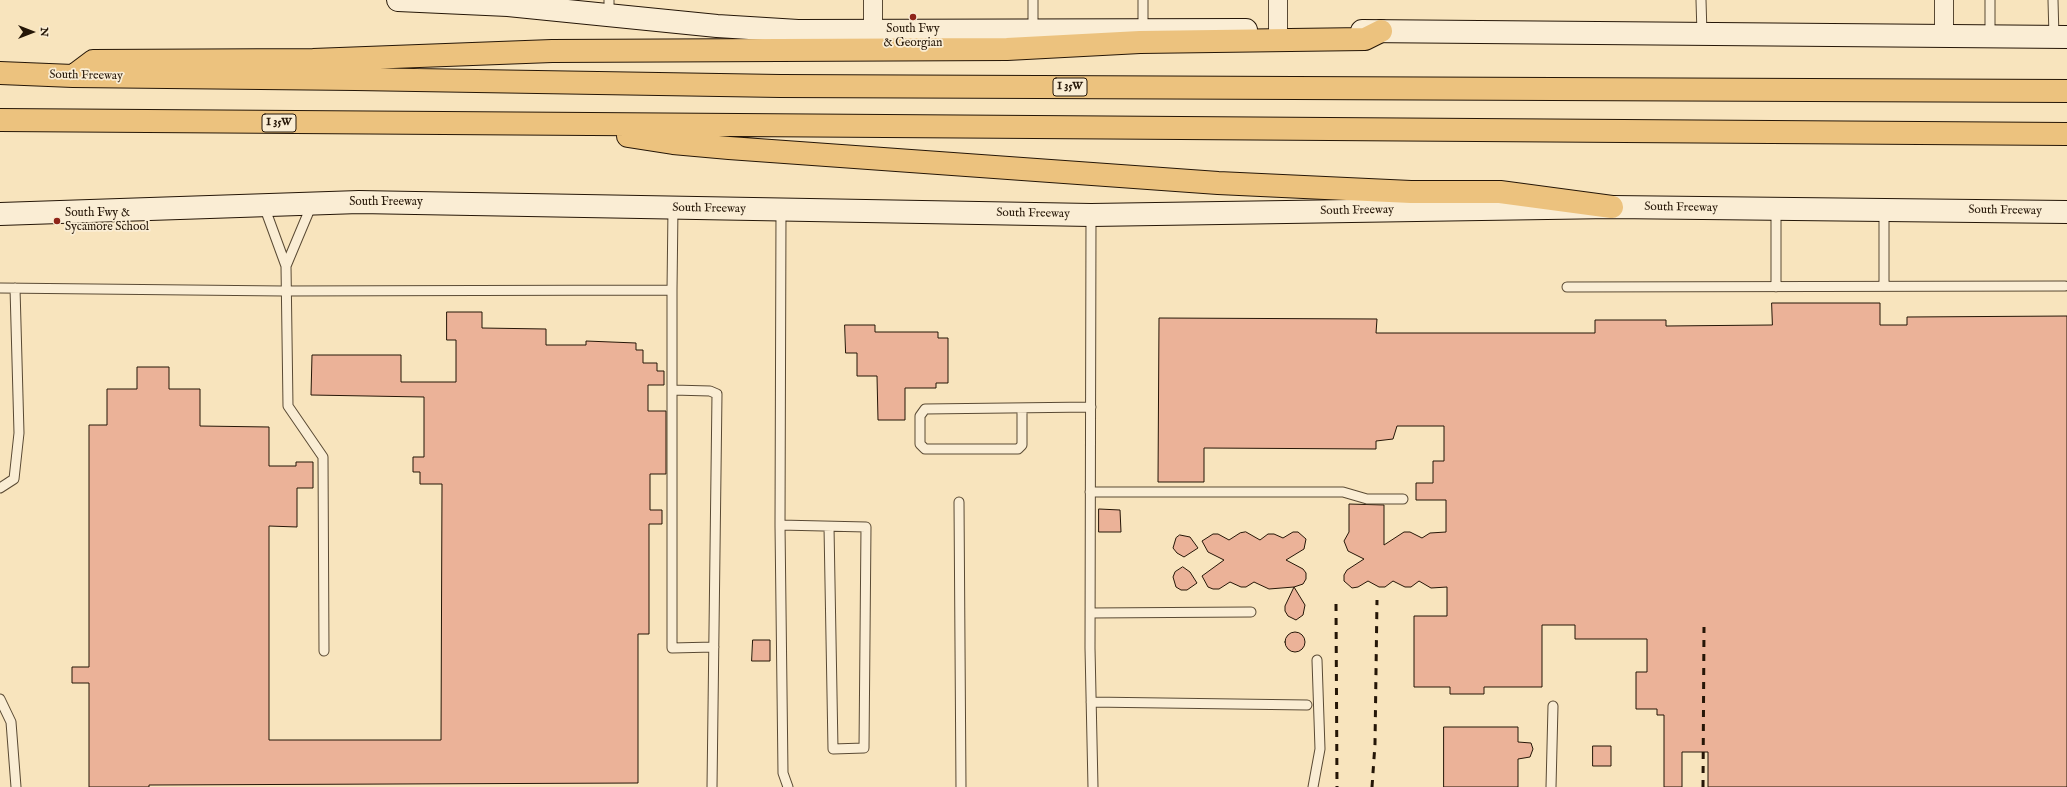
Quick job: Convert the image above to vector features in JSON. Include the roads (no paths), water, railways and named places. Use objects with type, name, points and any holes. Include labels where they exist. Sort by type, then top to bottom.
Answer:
[{"type":"highway","points":[[73,76],[93,61],[313,60],[552,51],[1007,48],[1140,42],[1366,39],[1381,31]]},
{"type":"highway","name":"South Freeway","points":[[0,73],[73,76],[355,78],[788,86],[2067,91]]},
{"type":"highway","name":"I 35W","points":[[0,120],[558,125],[2067,134]]},
{"type":"highway","points":[[558,125],[673,143],[729,148],[1218,183],[1411,192],[1500,192],[1612,208]]},
{"type":"main road","points":[[398,0],[508,5],[609,7],[717,26],[798,31],[1278,30],[2060,37]]},
{"type":"main road","name":"South Freeway","points":[[0,214],[359,202],[1091,215],[1612,208],[2067,212]]},
{"type":"street","points":[[873,0],[873,30]]},
{"type":"street","points":[[1278,0],[1278,30]]},
{"type":"street","points":[[1944,0],[1944,37]]},
{"type":"lane","points":[[1033,0],[1033,30]]},
{"type":"lane","points":[[1142,0],[1143,30]]},
{"type":"lane","points":[[1701,0],[1702,34]]},
{"type":"lane","points":[[1990,0],[1990,37]]},
{"type":"lane","points":[[2053,0],[2060,37]]},
{"type":"lane","points":[[286,266],[312,204]]},
{"type":"lane","points":[[264,206],[286,266],[288,406],[323,457],[324,651]]},
{"type":"lane","points":[[673,208],[672,648],[714,647]]},
{"type":"lane","points":[[1776,209],[1776,287]]},
{"type":"lane","points":[[781,210],[780,525],[783,773],[788,787]]},
{"type":"lane","points":[[1884,210],[1884,286]]},
{"type":"lane","points":[[1091,215],[1090,613],[1093,787]]},
{"type":"lane","points":[[1567,287],[2064,286]]},
{"type":"lane","points":[[0,288],[287,291],[672,290]]},
{"type":"lane","points":[[0,488],[14,479],[19,433],[15,288]]},
{"type":"lane","points":[[673,390],[710,391],[717,394],[712,787]]},
{"type":"lane","points":[[1022,408],[1022,445],[1018,449],[925,449],[920,444],[920,416],[925,409],[1091,407]]},
{"type":"lane","points":[[1090,492],[1343,492],[1366,499],[1403,498]]},
{"type":"lane","points":[[959,502],[961,787]]},
{"type":"lane","points":[[780,525],[829,526],[866,527],[864,748],[833,749],[829,526]]},
{"type":"lane","points":[[1090,613],[1251,612]]},
{"type":"lane","points":[[1313,787],[1320,749],[1317,660]]},
{"type":"lane","points":[[0,699],[11,722],[16,787]]},
{"type":"lane","points":[[1091,702],[1307,705]]},
{"type":"lane","points":[[1551,787],[1553,706]]},
{"type":"railway","points":[[1372,787],[1375,744],[1377,600]]},
{"type":"railway","points":[[1336,604],[1337,787]]},
{"type":"railway","points":[[1703,787],[1704,627]]},
{"type":"place","name":"South Fwy & Georgian","points":[[913,17]]},
{"type":"place","name":"South Fwy & Sycamore School","points":[[57,221]]}]
